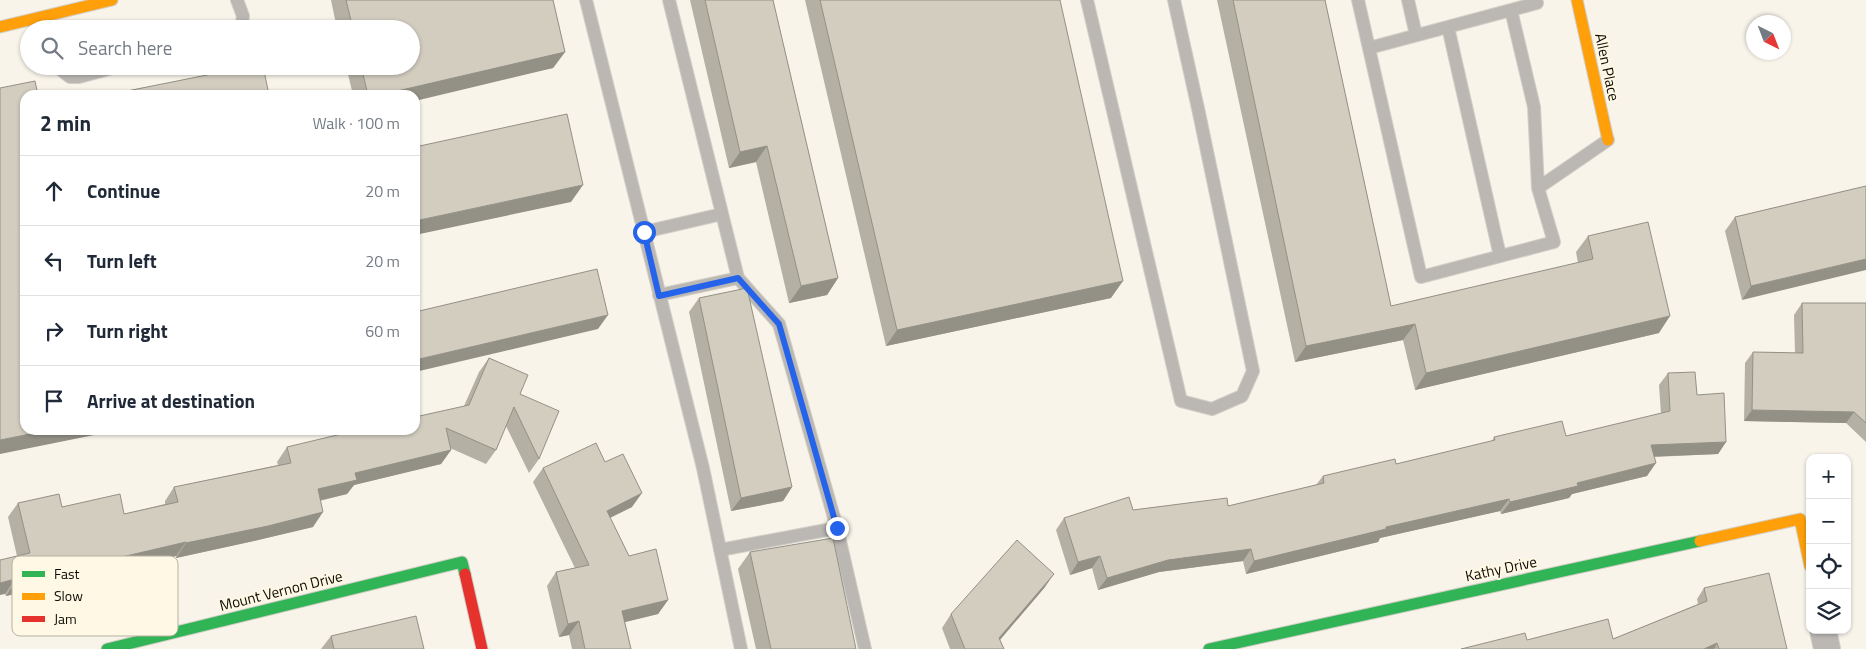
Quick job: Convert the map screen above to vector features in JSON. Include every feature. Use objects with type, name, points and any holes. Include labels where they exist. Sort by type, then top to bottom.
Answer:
[{"type":"street","points":[[52,20],[112,0]]},
{"type":"street","name":"Allen Place","points":[[1577,0],[1608,140]]},
{"type":"street","points":[[0,27],[20,25]]},
{"type":"street","name":"Kathy Drive","points":[[1209,649],[1800,519],[1806,547]]},
{"type":"street","name":"Mount Vernon Drive","points":[[178,632],[462,562],[482,649]]},
{"type":"street","points":[[1824,634],[1827,649]]},
{"type":"street","name":"Mount Vernon Drive","points":[[107,649],[160,636]]},
{"type":"lane","points":[[237,0],[242,20]]},
{"type":"lane","points":[[586,0],[703,468],[741,649]]},
{"type":"lane","points":[[669,0],[738,278],[779,324],[837,528],[865,649]]},
{"type":"lane","points":[[1087,0],[1181,401],[1212,409],[1242,396],[1253,371],[1174,0]]},
{"type":"lane","points":[[1358,0],[1421,277],[1554,242],[1538,188],[1534,107],[1510,10]]},
{"type":"lane","points":[[1408,0],[1416,35]]},
{"type":"lane","points":[[1369,48],[1537,3],[1536,0]]},
{"type":"lane","points":[[1448,26],[1500,256]]},
{"type":"lane","points":[[67,75],[70,77],[79,77],[86,75]]},
{"type":"lane","points":[[1538,188],[1608,140]]},
{"type":"lane","points":[[644,232],[722,214]]},
{"type":"lane","points":[[659,296],[738,278]]},
{"type":"lane","points":[[720,550],[837,528]]},
{"type":"building","points":[[346,0],[553,0],[565,52],[402,90],[367,90],[363,75],[420,75],[420,20],[351,20]]},
{"type":"building","points":[[705,0],[773,0],[838,278],[801,286],[767,146],[740,152]]},
{"type":"building","points":[[820,0],[1060,0],[1123,281],[897,330]]},
{"type":"building","points":[[1233,0],[1325,0],[1391,306],[1593,259],[1588,236],[1648,222],[1670,316],[1426,373],[1415,324],[1306,346]]},
{"type":"building","points":[[207,75],[265,75],[268,90],[132,90]]},
{"type":"building","points":[[35,81],[37,90],[20,90],[20,435],[25,435],[0,440],[0,88]]},
{"type":"building","points":[[567,114],[583,185],[420,220],[420,146]]},
{"type":"building","points":[[1866,186],[1866,259],[1751,286],[1735,217]]},
{"type":"building","points":[[597,269],[608,315],[420,359],[420,311]]},
{"type":"building","points":[[747,288],[792,487],[741,498],[699,298]]},
{"type":"building","points":[[1802,303],[1866,303],[1866,423],[1854,412],[1752,410],[1753,352],[1803,353]]},
{"type":"building","points":[[489,358],[528,375],[520,394],[559,411],[539,459],[514,407],[496,450],[446,428],[451,450],[355,473],[357,480],[318,489],[323,512],[268,526],[126,556],[17,556],[30,553],[18,503],[59,494],[62,507],[120,494],[124,514],[178,502],[174,487],[291,463],[287,447],[337,435],[420,435],[420,416],[469,405]]},
{"type":"building","points":[[1695,372],[1697,395],[1724,393],[1726,442],[1651,445],[1656,463],[1577,483],[1578,486],[1510,502],[1509,499],[1386,527],[1386,529],[1254,561],[1251,549],[1168,560],[1107,578],[1100,556],[1078,562],[1064,518],[1129,497],[1133,510],[1227,498],[1228,506],[1324,483],[1323,476],[1395,459],[1396,464],[1495,440],[1494,437],[1562,421],[1566,436],[1670,411],[1668,373]]},
{"type":"building","points":[[596,443],[605,462],[623,454],[642,493],[607,511],[629,556],[656,549],[668,600],[622,611],[631,649],[585,649],[579,621],[568,624],[556,572],[589,565],[543,468]]},
{"type":"building","points":[[833,538],[856,649],[771,649],[750,552]]},
{"type":"building","points":[[1017,540],[1054,574],[999,638],[1004,649],[965,649],[951,614]]},
{"type":"building","points":[[12,557],[12,580],[0,583],[0,560]]},
{"type":"building","points":[[1769,573],[1787,649],[1719,649],[1717,643],[1704,649],[1461,649],[1525,633],[1527,640],[1608,619],[1613,639],[1707,601],[1704,588]]},
{"type":"building","points":[[416,616],[424,649],[334,649],[331,636]]},
{"type":"traffic: fast","points":[[1209,649],[1700,541]]},
{"type":"traffic: fast","points":[[178,632],[462,562],[465,574]]},
{"type":"traffic: fast","points":[[107,649],[160,636]]},
{"type":"traffic: slow","points":[[29,20],[112,0]]},
{"type":"traffic: slow","points":[[1577,0],[1608,140]]},
{"type":"traffic: slow","points":[[0,27],[20,22]]},
{"type":"traffic: slow","points":[[1700,541],[1800,519],[1806,547]]},
{"type":"traffic: jam","points":[[465,574],[482,649]]},
{"type":"route","points":[[644,232],[659,296],[738,278],[779,324],[837,528]]}]
